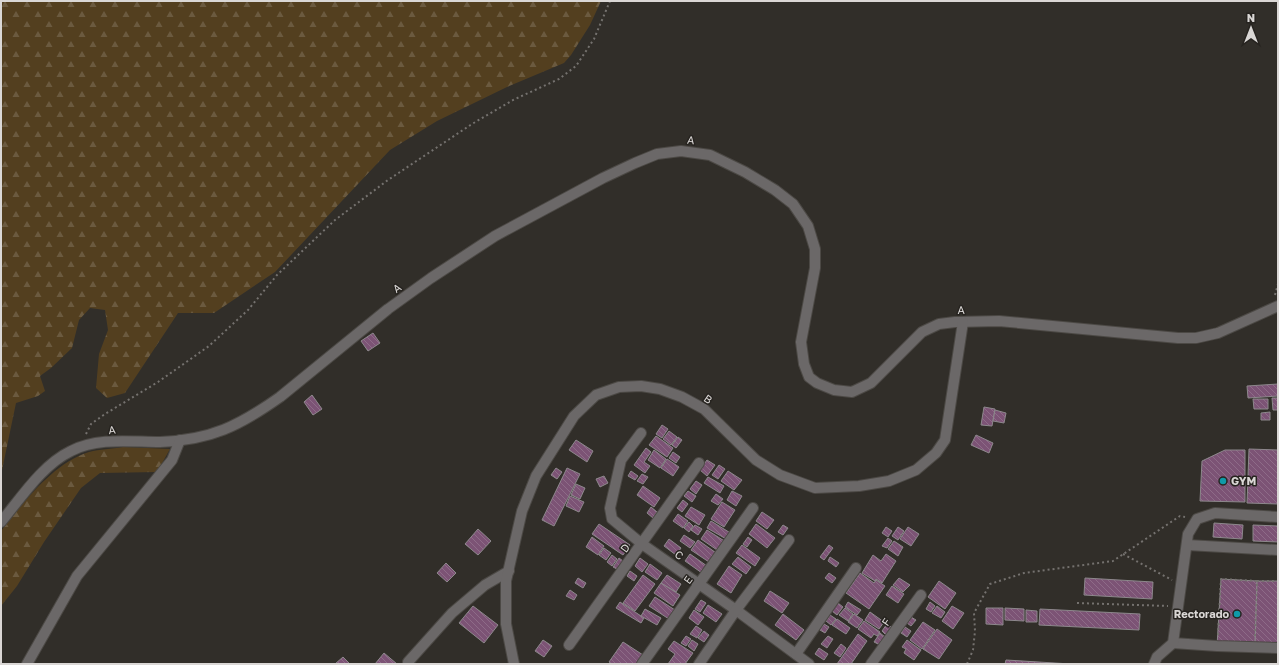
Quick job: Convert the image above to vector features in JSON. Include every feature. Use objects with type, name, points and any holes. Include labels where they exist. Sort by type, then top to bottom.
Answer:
[{"type":"street","name":"A","points":[[1,522],[39,475],[59,458],[71,451],[87,445],[123,441],[159,442],[206,436],[236,425],[280,397],[388,309],[431,278],[495,236],[628,166],[657,154],[681,151],[710,155],[745,172],[793,204],[808,226],[816,250],[815,268],[801,342],[804,364],[809,377],[817,383],[834,390],[852,392],[871,383],[922,332],[940,324],[955,322],[999,321],[1170,337],[1196,338],[1218,333],[1278,306]]},
{"type":"street","name":"B","points":[[514,664],[506,624],[506,581],[522,511],[536,476],[574,416],[596,395],[619,387],[641,386],[660,389],[682,397],[704,409],[756,460],[780,475],[815,488],[859,486],[889,481],[916,470],[936,453],[945,440],[963,322]]},
{"type":"street","name":"C","points":[[641,433],[622,460],[610,508],[612,518],[642,544],[700,584],[809,664]]},
{"type":"street","points":[[26,664],[77,576],[172,460],[180,440]]},
{"type":"street","name":"D","points":[[569,645],[699,463]]},
{"type":"street","name":"E","points":[[642,664],[753,508]]},
{"type":"street","points":[[1154,664],[1157,657],[1172,643],[1188,534],[1197,519],[1215,513],[1278,517]]},
{"type":"street","points":[[698,664],[736,610],[789,540]]},
{"type":"street","points":[[1187,545],[1278,550]]},
{"type":"street","points":[[796,654],[856,568]]},
{"type":"street","points":[[408,662],[452,613],[485,585],[509,571]]},
{"type":"street","name":"F","points":[[871,664],[921,595]]},
{"type":"street","points":[[1172,643],[1278,648]]},
{"type":"path","points":[[87,445],[86,434],[91,424],[158,382],[208,346],[248,310],[278,276],[335,220],[388,180],[472,124],[513,100],[558,79],[576,66],[594,39],[610,1]]},
{"type":"path","points":[[967,664],[973,650],[975,631],[974,613],[990,584],[1024,573],[1113,562],[1180,516],[1197,519]]},
{"type":"path","points":[[1123,554],[1180,584]]},
{"type":"path","points":[[1217,646],[1221,579],[1278,581]]},
{"type":"path","points":[[1255,647],[1257,581]]},
{"type":"path","points":[[1077,602],[1177,606]]},
{"type":"green space","points":[[1,1],[601,1],[590,25],[571,55],[564,63],[507,87],[437,121],[390,150],[275,272],[214,313],[178,313],[125,393],[107,398],[96,388],[99,354],[108,330],[105,310],[90,308],[79,320],[72,348],[51,368],[40,376],[45,391],[38,396],[16,403],[1,475]]},
{"type":"green space","points":[[123,447],[170,449],[157,472],[100,473],[81,488],[44,542],[17,586],[1,606],[1,531],[40,485],[63,465],[76,457],[89,452]]},
{"type":"building","points":[[373,333],[380,343],[368,351],[361,341]]},
{"type":"building","points":[[1278,384],[1278,396],[1248,398],[1247,386]]},
{"type":"building","points":[[312,395],[322,409],[313,415],[304,402]]},
{"type":"building","points":[[1272,398],[1278,398],[1278,410],[1273,410]]},
{"type":"building","points":[[1253,399],[1268,399],[1268,409],[1254,409]]},
{"type":"building","points":[[984,407],[995,409],[992,426],[981,425]]},
{"type":"building","points":[[995,410],[1006,413],[1004,423],[993,421]]},
{"type":"building","points":[[1270,412],[1270,420],[1261,420],[1261,413]]},
{"type":"building","points":[[662,425],[668,429],[662,438],[656,434]]},
{"type":"building","points":[[669,431],[677,437],[671,445],[663,439]]},
{"type":"building","points":[[976,435],[993,443],[989,453],[971,445]]},
{"type":"building","points":[[656,436],[673,448],[667,457],[649,445]]},
{"type":"building","points":[[678,437],[682,440],[676,448],[672,445]]},
{"type":"building","points":[[576,440],[593,451],[587,462],[569,450]]},
{"type":"building","points":[[646,448],[651,452],[644,462],[650,466],[645,473],[634,465]]},
{"type":"building","points":[[1249,449],[1278,450],[1278,504],[1247,503]]},
{"type":"building","points":[[654,450],[666,459],[660,468],[648,460]]},
{"type":"building","name":"GYM","points":[[1225,450],[1245,450],[1245,502],[1200,501],[1202,461]]},
{"type":"building","points":[[673,452],[680,457],[676,463],[669,458]]},
{"type":"building","points":[[667,459],[679,467],[673,476],[661,468]]},
{"type":"building","points":[[707,460],[715,465],[707,476],[700,470]]},
{"type":"building","points":[[719,465],[725,469],[718,479],[712,475]]},
{"type":"building","points":[[556,468],[562,472],[557,479],[551,475]]},
{"type":"building","points":[[567,468],[580,474],[554,526],[542,520]]},
{"type":"building","points":[[631,471],[638,476],[635,480],[628,476]]},
{"type":"building","points":[[728,471],[742,480],[734,490],[721,481]]},
{"type":"building","points":[[642,474],[648,477],[643,484],[637,481]]},
{"type":"building","points":[[604,476],[608,483],[600,487],[596,479]]},
{"type":"building","points":[[708,477],[724,486],[720,493],[704,483]]},
{"type":"building","points":[[696,481],[702,485],[696,494],[690,489]]},
{"type":"building","points":[[576,484],[585,488],[580,499],[571,495]]},
{"type":"building","points":[[643,486],[660,498],[654,507],[637,495]]},
{"type":"building","points":[[688,491],[696,496],[692,502],[684,496]]},
{"type":"building","points":[[732,491],[742,496],[736,506],[727,500]]},
{"type":"building","points":[[716,494],[723,499],[718,505],[711,501]]},
{"type":"building","points":[[570,496],[584,502],[579,512],[566,506]]},
{"type":"building","points":[[683,500],[688,504],[682,512],[677,508]]},
{"type":"building","points":[[722,502],[735,510],[724,527],[711,519]]},
{"type":"building","points":[[651,507],[657,512],[653,518],[647,513]]},
{"type":"building","points":[[691,507],[705,515],[699,525],[685,516]]},
{"type":"building","points":[[762,512],[774,520],[767,529],[756,521]]},
{"type":"building","points":[[678,514],[688,521],[683,528],[673,521]]},
{"type":"building","points":[[711,521],[732,534],[728,540],[707,528]]},
{"type":"building","points":[[689,522],[693,526],[689,532],[684,528]]},
{"type":"building","points":[[1214,523],[1243,525],[1242,539],[1213,537]]},
{"type":"building","points":[[599,524],[630,545],[623,555],[592,534]]},
{"type":"building","points":[[756,524],[775,538],[767,548],[749,534]]},
{"type":"building","points":[[695,525],[702,529],[698,535],[691,530]]},
{"type":"building","points":[[783,525],[788,528],[783,535],[778,532]]},
{"type":"building","points":[[1253,525],[1278,526],[1278,542],[1253,541]]},
{"type":"building","points":[[886,527],[892,531],[888,537],[882,533]]},
{"type":"building","points":[[898,527],[904,531],[898,540],[892,536]]},
{"type":"building","points":[[908,527],[919,534],[911,546],[900,539]]},
{"type":"building","points":[[478,529],[491,541],[478,555],[465,544]]},
{"type":"building","points":[[707,530],[726,542],[720,552],[701,539]]},
{"type":"building","points":[[684,535],[695,542],[690,548],[680,541]]},
{"type":"building","points":[[592,537],[604,546],[598,555],[586,547]]},
{"type":"building","points":[[748,537],[752,540],[747,547],[743,544]]},
{"type":"building","points":[[888,538],[892,541],[887,548],[882,546]]},
{"type":"building","points":[[669,539],[681,548],[676,555],[664,546]]},
{"type":"building","points":[[698,540],[719,555],[712,564],[691,550]]},
{"type":"building","points":[[894,541],[903,547],[898,556],[888,549]]},
{"type":"building","points":[[742,545],[760,558],[755,566],[736,553]]},
{"type":"building","points":[[829,545],[833,548],[824,560],[820,557]]},
{"type":"building","points":[[604,548],[611,553],[606,560],[599,555]]},
{"type":"building","points":[[690,554],[707,566],[702,573],[685,561]]},
{"type":"building","points":[[886,554],[896,561],[882,583],[876,579],[875,581],[862,573],[873,555],[881,561]]},
{"type":"building","points":[[612,555],[617,559],[612,566],[607,562]]},
{"type":"building","points":[[738,557],[751,567],[746,574],[732,564]]},
{"type":"building","points":[[830,557],[839,563],[836,567],[828,561]]},
{"type":"building","points":[[619,558],[623,561],[617,569],[613,567]]},
{"type":"building","points":[[640,558],[648,564],[642,572],[635,566]]},
{"type":"building","points":[[446,563],[456,573],[447,582],[437,573]]},
{"type":"building","points":[[650,564],[662,573],[657,580],[645,572]]},
{"type":"building","points":[[729,566],[742,575],[731,593],[717,584]]},
{"type":"building","points":[[630,571],[637,576],[634,581],[627,576]]},
{"type":"building","points":[[829,573],[836,578],[832,583],[825,578]]},
{"type":"building","points":[[860,573],[874,583],[876,580],[885,586],[869,609],[846,593]]},
{"type":"building","points":[[643,575],[655,584],[635,611],[623,603]]},
{"type":"building","points":[[667,575],[681,584],[676,592],[661,583]]},
{"type":"building","points":[[578,578],[586,583],[583,588],[575,583]]},
{"type":"building","points":[[899,578],[910,585],[903,592],[893,585]]},
{"type":"building","points":[[1085,578],[1153,582],[1152,599],[1084,595]]},
{"type":"building","name":"Rectorado","points":[[1221,579],[1257,581],[1255,647],[1217,646]]},
{"type":"building","points":[[939,581],[956,593],[945,609],[928,597]]},
{"type":"building","points":[[1257,581],[1278,581],[1278,648],[1255,647]]},
{"type":"building","points":[[661,583],[680,595],[673,606],[654,593]]},
{"type":"building","points":[[892,586],[904,594],[898,603],[886,595]]},
{"type":"building","points":[[570,590],[577,595],[574,600],[566,596]]},
{"type":"building","points":[[770,591],[789,603],[782,613],[764,601]]},
{"type":"building","points":[[655,597],[678,612],[672,621],[649,606]]},
{"type":"building","points":[[701,600],[706,603],[700,612],[695,609]]},
{"type":"building","points":[[620,602],[644,618],[641,623],[616,608]]},
{"type":"building","points":[[848,602],[861,610],[857,615],[845,607]]},
{"type":"building","points":[[930,602],[935,606],[931,612],[926,609]]},
{"type":"building","points":[[838,603],[843,607],[837,615],[832,611]]},
{"type":"building","points":[[708,605],[722,614],[716,622],[703,613]]},
{"type":"building","points":[[473,606],[498,625],[484,643],[459,623]]},
{"type":"building","points":[[937,606],[945,612],[941,618],[932,613]]},
{"type":"building","points":[[952,606],[964,613],[953,629],[942,621]]},
{"type":"building","points":[[845,608],[853,614],[848,621],[839,615]]},
{"type":"building","points":[[986,608],[1003,608],[1003,625],[986,624]]},
{"type":"building","points":[[1005,608],[1024,609],[1024,621],[1005,620]]},
{"type":"building","points":[[645,609],[661,618],[657,625],[641,616]]},
{"type":"building","points":[[1040,609],[1140,614],[1139,630],[1039,625]]},
{"type":"building","points":[[694,610],[704,617],[698,625],[689,618]]},
{"type":"building","points":[[1026,610],[1037,611],[1037,622],[1026,622]]},
{"type":"building","points":[[870,612],[884,622],[879,629],[865,620]]},
{"type":"building","points":[[783,614],[804,630],[796,640],[775,625]]},
{"type":"building","points":[[854,614],[863,620],[857,628],[848,622]]},
{"type":"building","points":[[830,615],[836,619],[831,625],[826,621]]},
{"type":"building","points":[[911,617],[916,620],[911,626],[907,623]]},
{"type":"building","points":[[837,619],[850,628],[846,634],[832,625]]},
{"type":"building","points":[[864,621],[880,632],[877,636],[874,634],[871,638],[858,629]]},
{"type":"building","points":[[923,622],[935,630],[922,649],[910,640]]},
{"type":"building","points":[[824,624],[829,627],[825,633],[820,630]]},
{"type":"building","points":[[887,624],[891,627],[886,635],[882,631]]},
{"type":"building","points":[[696,626],[702,630],[697,638],[690,634]]},
{"type":"building","points":[[905,627],[911,631],[907,637],[901,633]]},
{"type":"building","points":[[937,629],[952,640],[939,659],[923,649]]},
{"type":"building","points":[[704,631],[709,635],[704,642],[698,638]]},
{"type":"building","points":[[880,633],[885,637],[880,645],[874,642]]},
{"type":"building","points":[[858,634],[867,641],[851,664],[837,664]]},
{"type":"building","points":[[686,636],[691,639],[686,646],[681,643]]},
{"type":"building","points":[[828,636],[833,639],[827,648],[821,644]]},
{"type":"building","points":[[543,640],[552,646],[544,657],[535,651]]},
{"type":"building","points":[[692,640],[698,644],[694,651],[688,646]]},
{"type":"building","points":[[907,640],[921,650],[914,660],[904,653],[906,649],[902,647]]},
{"type":"building","points":[[674,641],[693,653],[685,664],[668,664],[675,654],[668,649]]},
{"type":"building","points":[[623,642],[643,655],[637,664],[612,664],[609,662]]},
{"type":"building","points":[[841,644],[846,648],[840,657],[834,653]]},
{"type":"building","points":[[819,648],[828,654],[824,660],[815,654]]},
{"type":"building","points":[[384,653],[397,664],[375,664]]},
{"type":"building","points":[[343,657],[350,664],[335,664]]},
{"type":"building","points":[[1006,660],[1071,664],[1005,664]]},
{"type":"place","name":"GYM","points":[[1223,481]]},
{"type":"place","name":"Rectorado","points":[[1237,614]]}]
